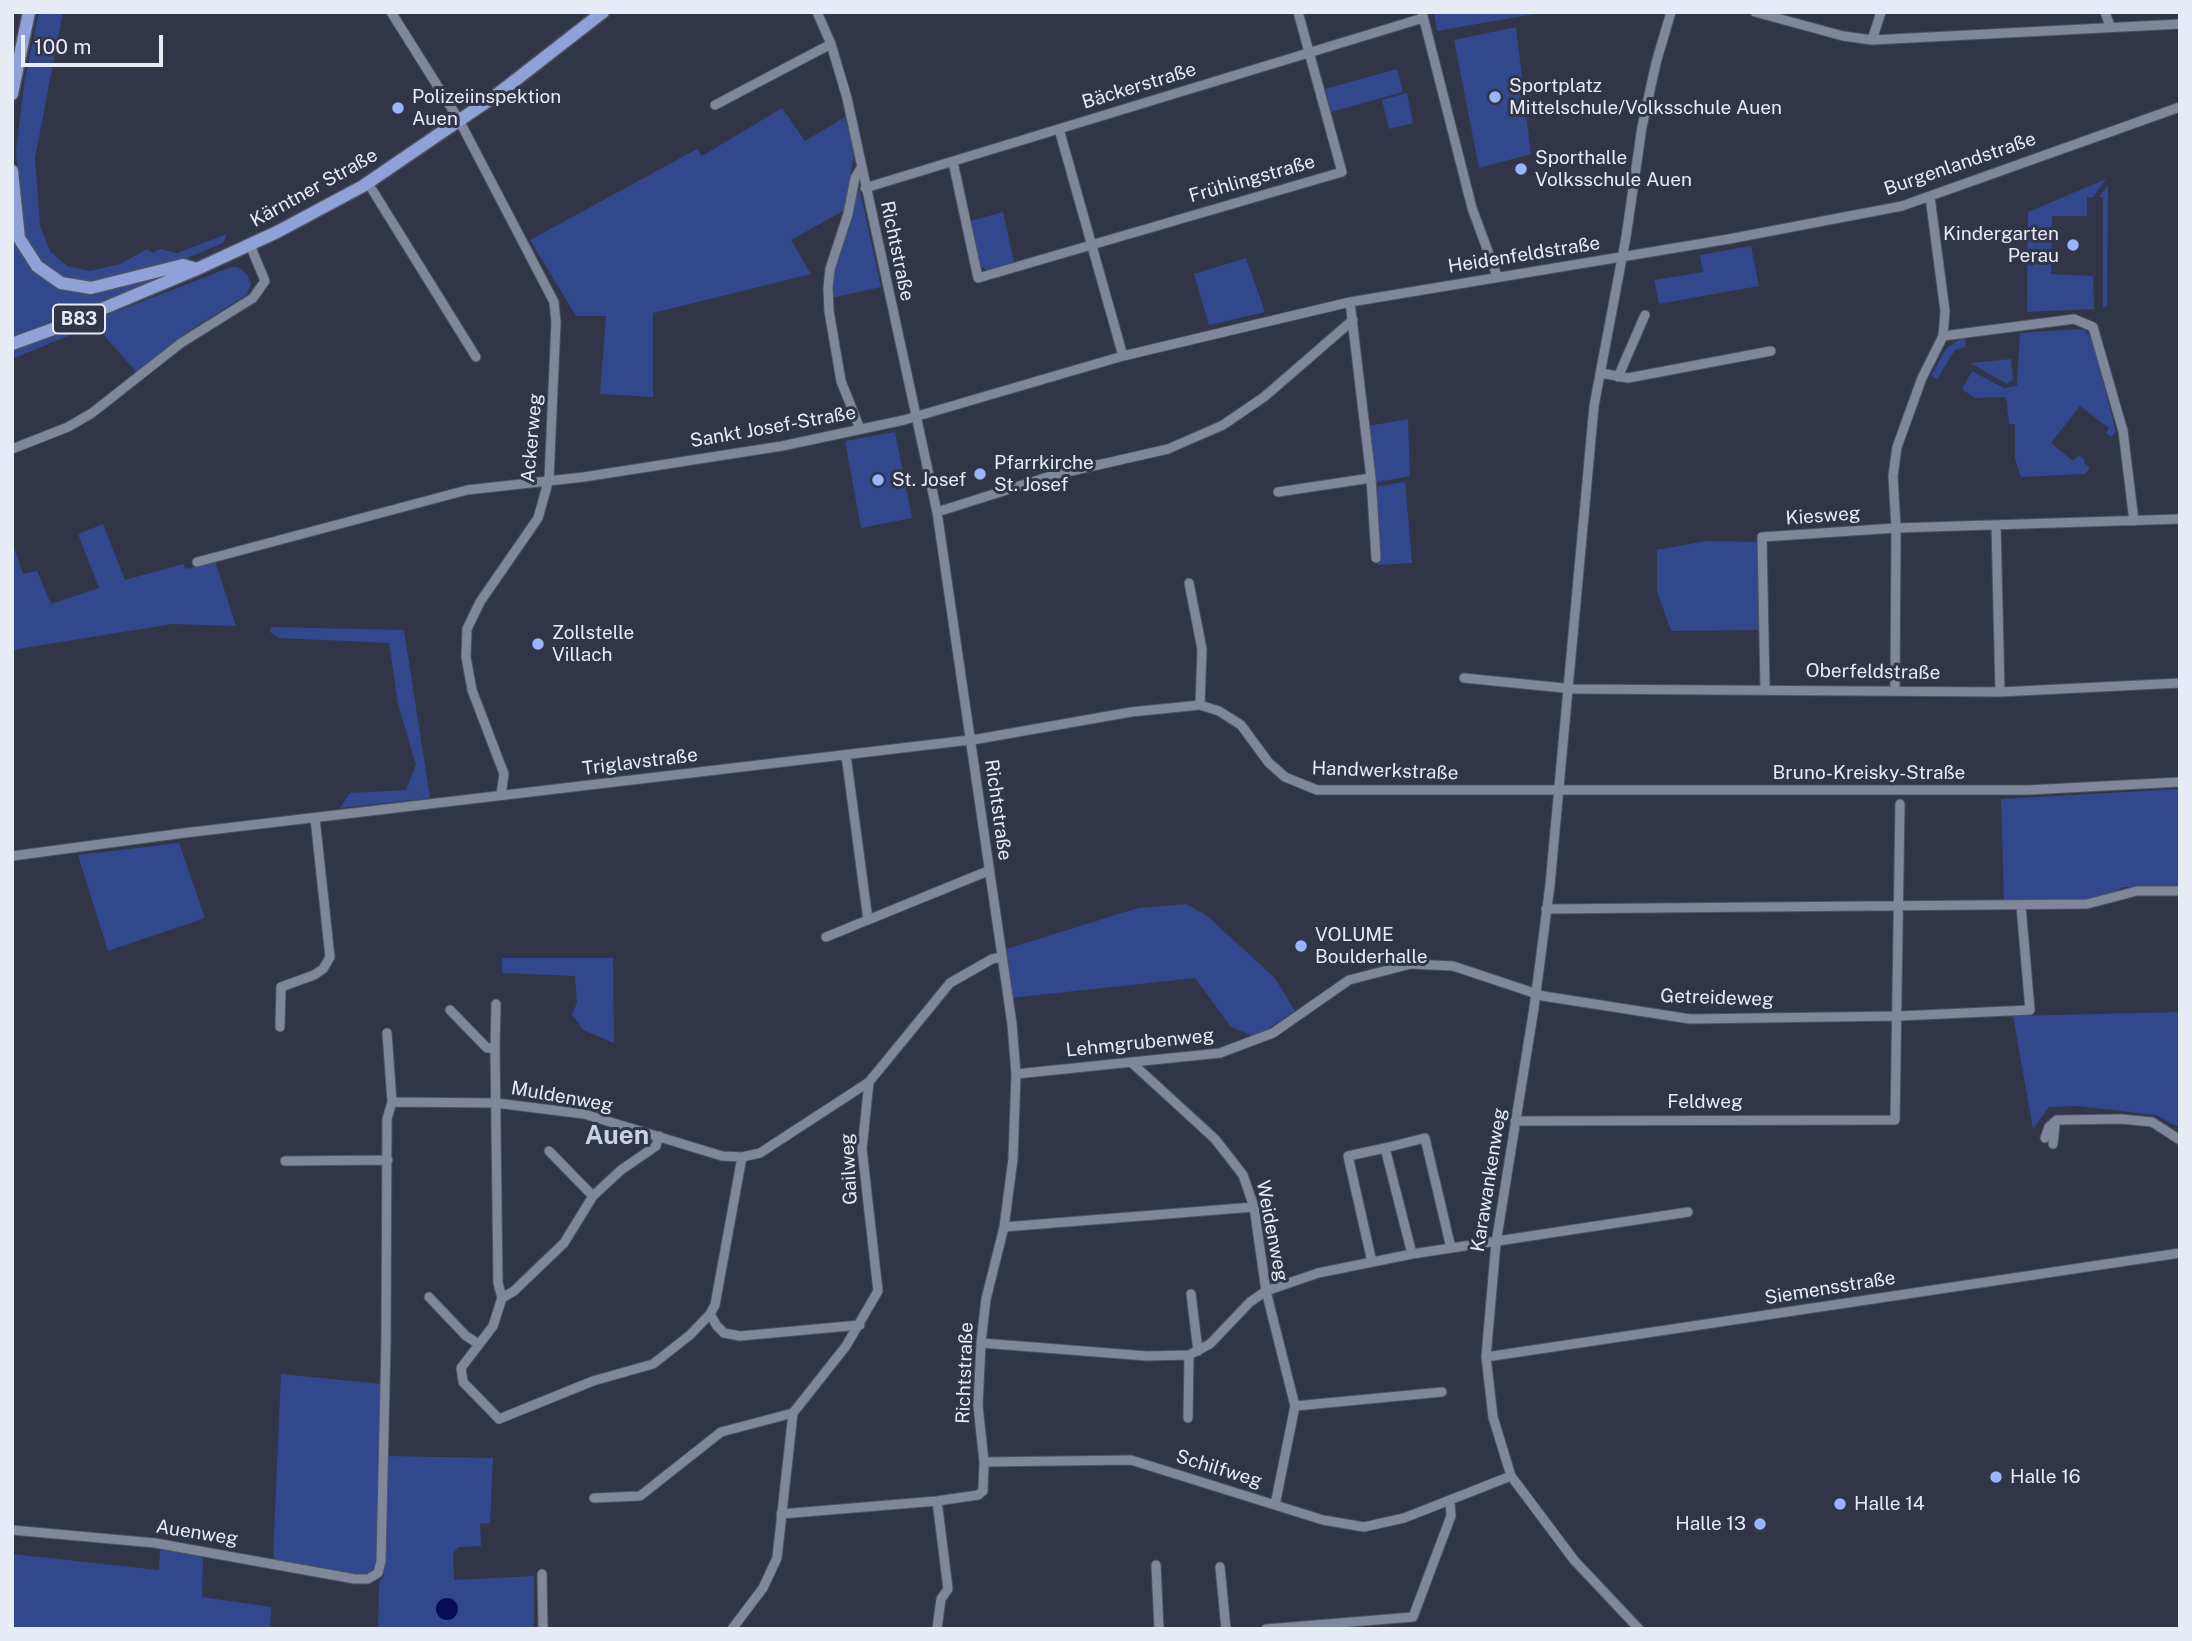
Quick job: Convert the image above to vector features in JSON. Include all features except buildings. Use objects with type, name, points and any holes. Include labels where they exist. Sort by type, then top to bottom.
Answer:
[{"type":"main road","points":[[12,94],[29,12]]},
{"type":"main road","name":"Kärntner Straße","points":[[12,344],[197,269],[250,245],[368,183],[459,120],[603,12]]},
{"type":"main road","points":[[12,171],[19,238],[37,266],[61,283],[92,288],[135,280],[183,265],[197,269]]},
{"type":"street","name":"Richtstraße","points":[[817,12],[831,44],[849,107],[937,512],[1002,957],[1016,1074],[1013,1160],[1004,1227],[986,1299],[981,1343],[978,1406],[984,1462]]},
{"type":"street","points":[[1298,12],[1310,52]]},
{"type":"street","name":"Heidenfeldstraße","points":[[1350,302],[1623,256],[1642,127],[1671,12]]},
{"type":"street","points":[[1755,12],[1843,36],[1872,40],[2180,24]]},
{"type":"street","points":[[1872,40],[1881,12]]},
{"type":"street","points":[[2105,12],[2110,26]]},
{"type":"street","name":"Ackerweg","points":[[393,13],[459,120],[554,302],[556,322],[549,479],[538,518],[480,602],[467,629],[466,657],[472,690],[504,774],[501,795]]},
{"type":"street","points":[[1423,15],[1472,208],[1497,276]]},
{"type":"street","name":"Bäckerstraße","points":[[865,188],[1423,15]]},
{"type":"street","points":[[715,105],[831,44]]},
{"type":"street","name":"Frühlingstraße","points":[[1093,243],[1342,172],[1310,52]]},
{"type":"street","name":"Burgenlandstraße","points":[[1623,256],[1902,206],[2180,107]]},
{"type":"street","points":[[1059,129],[1123,356]]},
{"type":"street","points":[[953,162],[978,278],[1093,243]]},
{"type":"street","name":"Richtstraße","points":[[860,429],[841,381],[829,311],[828,288],[830,269],[848,214],[855,178],[861,168]]},
{"type":"street","points":[[368,183],[476,357]]},
{"type":"street","points":[[1895,690],[1896,528],[1893,476],[1897,447],[1922,379],[1943,336],[1945,311],[1930,197]]},
{"type":"street","points":[[12,449],[68,427],[92,413],[181,343],[253,298],[265,281],[250,245]]},
{"type":"street","name":"Karawankenweg","points":[[1623,256],[1592,419],[1546,909],[1496,1242],[1486,1357],[1493,1418],[1511,1476],[1574,1560],[1639,1629]]},
{"type":"street","points":[[1350,302],[1371,478],[1376,558]]},
{"type":"street","name":"Sankt Josef-Straße","points":[[197,562],[467,491],[549,479],[584,477],[782,446],[915,417],[1123,356],[1350,302]]},
{"type":"street","points":[[1618,377],[1645,315]]},
{"type":"street","points":[[1943,336],[2074,319],[2093,327],[2123,431],[2134,521]]},
{"type":"street","points":[[937,512],[1054,475],[1168,449],[1223,425],[1264,397],[1353,320]]},
{"type":"street","points":[[1601,373],[1618,377],[1771,351]]},
{"type":"street","points":[[1278,492],[1371,478]]},
{"type":"street","name":"Kiesweg","points":[[1765,688],[1762,537],[1896,528],[2180,519]]},
{"type":"street","points":[[1996,525],[2000,692]]},
{"type":"street","points":[[1189,583],[1202,649],[1200,705]]},
{"type":"street","points":[[1464,678],[1566,689]]},
{"type":"street","name":"Oberfeldstraße","points":[[1566,689],[1765,688],[2000,692],[2180,683]]},
{"type":"street","name":"Handwerkstraße","points":[[970,740],[1131,712],[1200,705],[1219,711],[1241,725],[1269,763],[1285,777],[1317,790],[1558,789]]},
{"type":"street","name":"Triglavstraße","points":[[12,856],[970,740]]},
{"type":"street","points":[[846,755],[868,920]]},
{"type":"street","name":"Bruno-Kreisky-Straße","points":[[1558,789],[2028,790],[2180,782]]},
{"type":"street","points":[[1899,1016],[1900,804]]},
{"type":"street","points":[[280,1027],[282,987],[314,975],[323,969],[330,957],[315,818]]},
{"type":"street","points":[[826,937],[988,871]]},
{"type":"street","points":[[1546,909],[2021,906],[2087,904],[2137,891],[2180,891]]},
{"type":"street","name":"Getreideweg","points":[[1535,993],[1594,1006],[1690,1019],[1899,1016],[2030,1010],[2021,906]]},
{"type":"street","points":[[496,1004],[498,1283],[502,1298],[493,1326],[461,1368],[460,1376],[499,1419],[582,1385],[653,1364],[690,1335],[715,1305],[742,1157],[760,1153],[869,1082],[950,983],[992,959],[1002,957]]},
{"type":"street","name":"Lehmgrubenweg","points":[[1016,1074],[1220,1054],[1273,1033],[1349,979],[1411,964],[1453,966],[1535,993]]},
{"type":"street","points":[[450,1010],[487,1048],[495,1048]]},
{"type":"street","name":"Feldweg","points":[[1515,1121],[1895,1120],[1899,1016]]},
{"type":"street","points":[[285,1161],[388,1160],[387,1119],[391,1102],[387,1033]]},
{"type":"street","name":"Weidenweg","points":[[1132,1063],[1215,1139],[1243,1175],[1254,1207],[1266,1291],[1295,1406],[1275,1505]]},
{"type":"street","name":"Gailweg","points":[[793,1413],[824,1377],[860,1325],[878,1291],[862,1149],[869,1082]]},
{"type":"street","name":"Muldenweg","points":[[391,1102],[496,1103],[584,1114],[722,1156],[742,1157]]},
{"type":"street","points":[[2049,1141],[2049,1127],[2057,1120],[2121,1119],[2152,1122],[2177,1137]]},
{"type":"street","points":[[502,1298],[514,1292],[564,1244],[593,1196],[621,1170],[656,1146],[659,1136]]},
{"type":"street","points":[[1372,1262],[1348,1156],[1425,1138],[1451,1248]]},
{"type":"street","points":[[1385,1148],[1412,1254]]},
{"type":"street","points":[[549,1151],[593,1196]]},
{"type":"street","name":"Auenweg","points":[[12,1530],[155,1543],[355,1579],[374,1576],[381,1561],[388,1160]]},
{"type":"street","points":[[1004,1227],[1254,1207]]},
{"type":"street","points":[[981,1343],[1147,1356],[1193,1353],[1209,1344],[1250,1302],[1266,1291],[1318,1273],[1412,1254],[1688,1212]]},
{"type":"street","name":"Siemensstraße","points":[[1486,1357],[2180,1253]]},
{"type":"street","points":[[1188,1418],[1193,1353],[1191,1294]]},
{"type":"street","points":[[429,1297],[466,1336],[479,1344]]},
{"type":"street","points":[[710,1314],[724,1332],[740,1336],[860,1325]]},
{"type":"street","points":[[1295,1406],[1442,1392]]},
{"type":"street","points":[[594,1498],[640,1496],[721,1432],[793,1413],[777,1558],[763,1588],[732,1629]]},
{"type":"street","name":"Schilfweg","points":[[984,1462],[1131,1460],[1323,1520],[1364,1527],[1404,1518],[1511,1476]]},
{"type":"street","points":[[781,1514],[937,1502],[978,1495],[983,1491],[984,1462]]},
{"type":"street","points":[[1266,1629],[1413,1617],[1451,1516],[1450,1501]]},
{"type":"street","points":[[937,1502],[948,1589],[941,1599],[937,1629]]},
{"type":"street","points":[[1156,1565],[1159,1629]]},
{"type":"street","points":[[1220,1567],[1226,1629]]},
{"type":"street","points":[[542,1574],[543,1629]]},
{"type":"shaded area","points":[[39,12],[63,12],[35,158],[40,226],[50,251],[67,266],[90,271],[120,264],[147,249],[153,253],[160,249],[177,253],[227,234],[223,243],[166,267],[93,283],[75,282],[57,275],[41,262],[24,237],[16,152],[24,84]]},
{"type":"shaded area","points":[[1434,12],[1546,12],[1437,31]]},
{"type":"shaded area","name":"Sportplatz Mittelschule/Volksschule Auen","points":[[1516,27],[1531,154],[1479,168],[1454,40]]},
{"type":"shaded area","points":[[1397,69],[1403,92],[1331,112],[1325,89]]},
{"type":"shaded area","points":[[1407,93],[1413,123],[1389,129],[1382,100]]},
{"type":"shaded area","points":[[782,108],[805,141],[845,117],[854,153],[845,210],[791,240],[811,274],[653,313],[653,397],[600,394],[606,316],[576,316],[530,240],[697,149],[702,156]]},
{"type":"shaded area","points":[[2106,179],[2093,197],[2087,197],[2087,216],[2052,216],[2051,274],[2093,276],[2094,309],[2027,312],[2028,212]]},
{"type":"shaded area","points":[[2108,185],[2107,307],[2103,307],[2103,197],[2099,197]]},
{"type":"shaded area","points":[[860,191],[881,287],[832,298],[833,268],[855,192]]},
{"type":"shaded area","points":[[1003,212],[1014,262],[986,270],[979,265],[970,221]]},
{"type":"shaded area","points":[[12,223],[37,271],[108,290],[147,281],[149,284],[12,337]]},
{"type":"shaded area","points":[[1751,246],[1759,286],[1659,304],[1654,280],[1703,272],[1700,255]]},
{"type":"shaded area","points":[[1246,258],[1265,312],[1209,325],[1194,274]]},
{"type":"shaded area","points":[[231,267],[238,267],[247,274],[251,284],[246,295],[184,334],[136,372],[95,325],[12,359],[12,352]]},
{"type":"shaded area","points":[[2085,330],[2093,342],[2116,432],[2111,437],[2106,433],[2109,428],[2080,406],[2051,443],[2073,461],[2079,455],[2090,468],[2085,474],[2021,477],[2015,459],[2015,424],[2009,424],[2006,397],[1974,398],[1962,389],[1972,371],[2004,388],[2017,386],[2020,333]]},
{"type":"shaded area","points":[[1965,339],[1966,347],[1955,350],[1937,379],[1931,376],[1945,350],[1958,340]]},
{"type":"shaded area","points":[[1773,355],[1629,383],[1614,382],[1628,381]]},
{"type":"shaded area","points":[[2011,359],[2013,380],[2007,384],[1970,363]]},
{"type":"shaded area","points":[[1408,419],[1410,476],[1373,483],[1368,426]]},
{"type":"shaded area","name":"St. Josef","points":[[895,432],[912,518],[861,528],[845,441]]},
{"type":"shaded area","points":[[1405,482],[1412,563],[1378,565],[1374,487]]},
{"type":"shaded area","points":[[103,524],[125,580],[183,564],[186,569],[215,561],[236,626],[172,624],[12,650],[12,542],[23,574],[37,571],[51,604],[99,588],[78,534]]},
{"type":"shaded area","points":[[1705,541],[1757,542],[1760,630],[1671,631],[1657,591],[1657,550]]},
{"type":"shaded area","points":[[271,627],[404,630],[430,798],[340,808],[350,793],[406,790],[416,765],[398,704],[389,643],[279,638],[270,632]]},
{"type":"shaded area","points":[[2180,789],[2180,887],[2123,887],[2099,900],[2004,900],[2001,799]]},
{"type":"shaded area","points":[[179,843],[205,918],[108,951],[78,855]]},
{"type":"shaded area","points":[[1186,904],[1206,915],[1275,978],[1295,1011],[1256,1037],[1231,1027],[1195,978],[1011,998],[1003,950],[1138,908]]},
{"type":"shaded area","points":[[502,958],[613,958],[614,1043],[583,1030],[572,1014],[577,1003],[575,976],[502,973]]},
{"type":"shaded area","points":[[2180,1012],[2180,1128],[2156,1115],[2077,1106],[2049,1107],[2033,1129],[2013,1016]]},
{"type":"shaded area","points":[[281,1374],[381,1384],[378,1556],[371,1573],[361,1577],[276,1561],[273,1557]]},
{"type":"shaded area","points":[[387,1456],[493,1458],[490,1523],[480,1524],[481,1546],[459,1547],[453,1553],[454,1580],[534,1576],[534,1629],[378,1629],[379,1583],[384,1576]]},
{"type":"shaded area","points":[[160,1549],[203,1555],[202,1597],[271,1607],[270,1629],[12,1629],[12,1554],[159,1570]]},
{"type":"shaded area","points":[[447,1598],[455,1601],[458,1609],[455,1617],[447,1620],[439,1617],[436,1609],[439,1601]]},
{"type":"place","name":"Sportplatz Mittelschule/Volksschule Auen","points":[[1495,97]]},
{"type":"place","name":"Polizeiinspektion Auen","points":[[398,108]]},
{"type":"place","name":"Sporthalle Volksschule Auen","points":[[1521,169]]},
{"type":"place","name":"Kindergarten Perau","points":[[2073,245]]},
{"type":"place","name":"Pfarrkirche St. Josef","points":[[980,474]]},
{"type":"place","name":"St. Josef","points":[[878,480]]},
{"type":"place","name":"Zollstelle Villach","points":[[538,644]]},
{"type":"place","name":"VOLUME Boulderhalle","points":[[1301,946]]},
{"type":"place","name":"Halle 16","points":[[1996,1477]]},
{"type":"place","name":"Halle 14","points":[[1840,1504]]},
{"type":"place","name":"Halle 13","points":[[1760,1524]]},
{"type":"district","name":"Auen","points":[[617,1136]]}]
